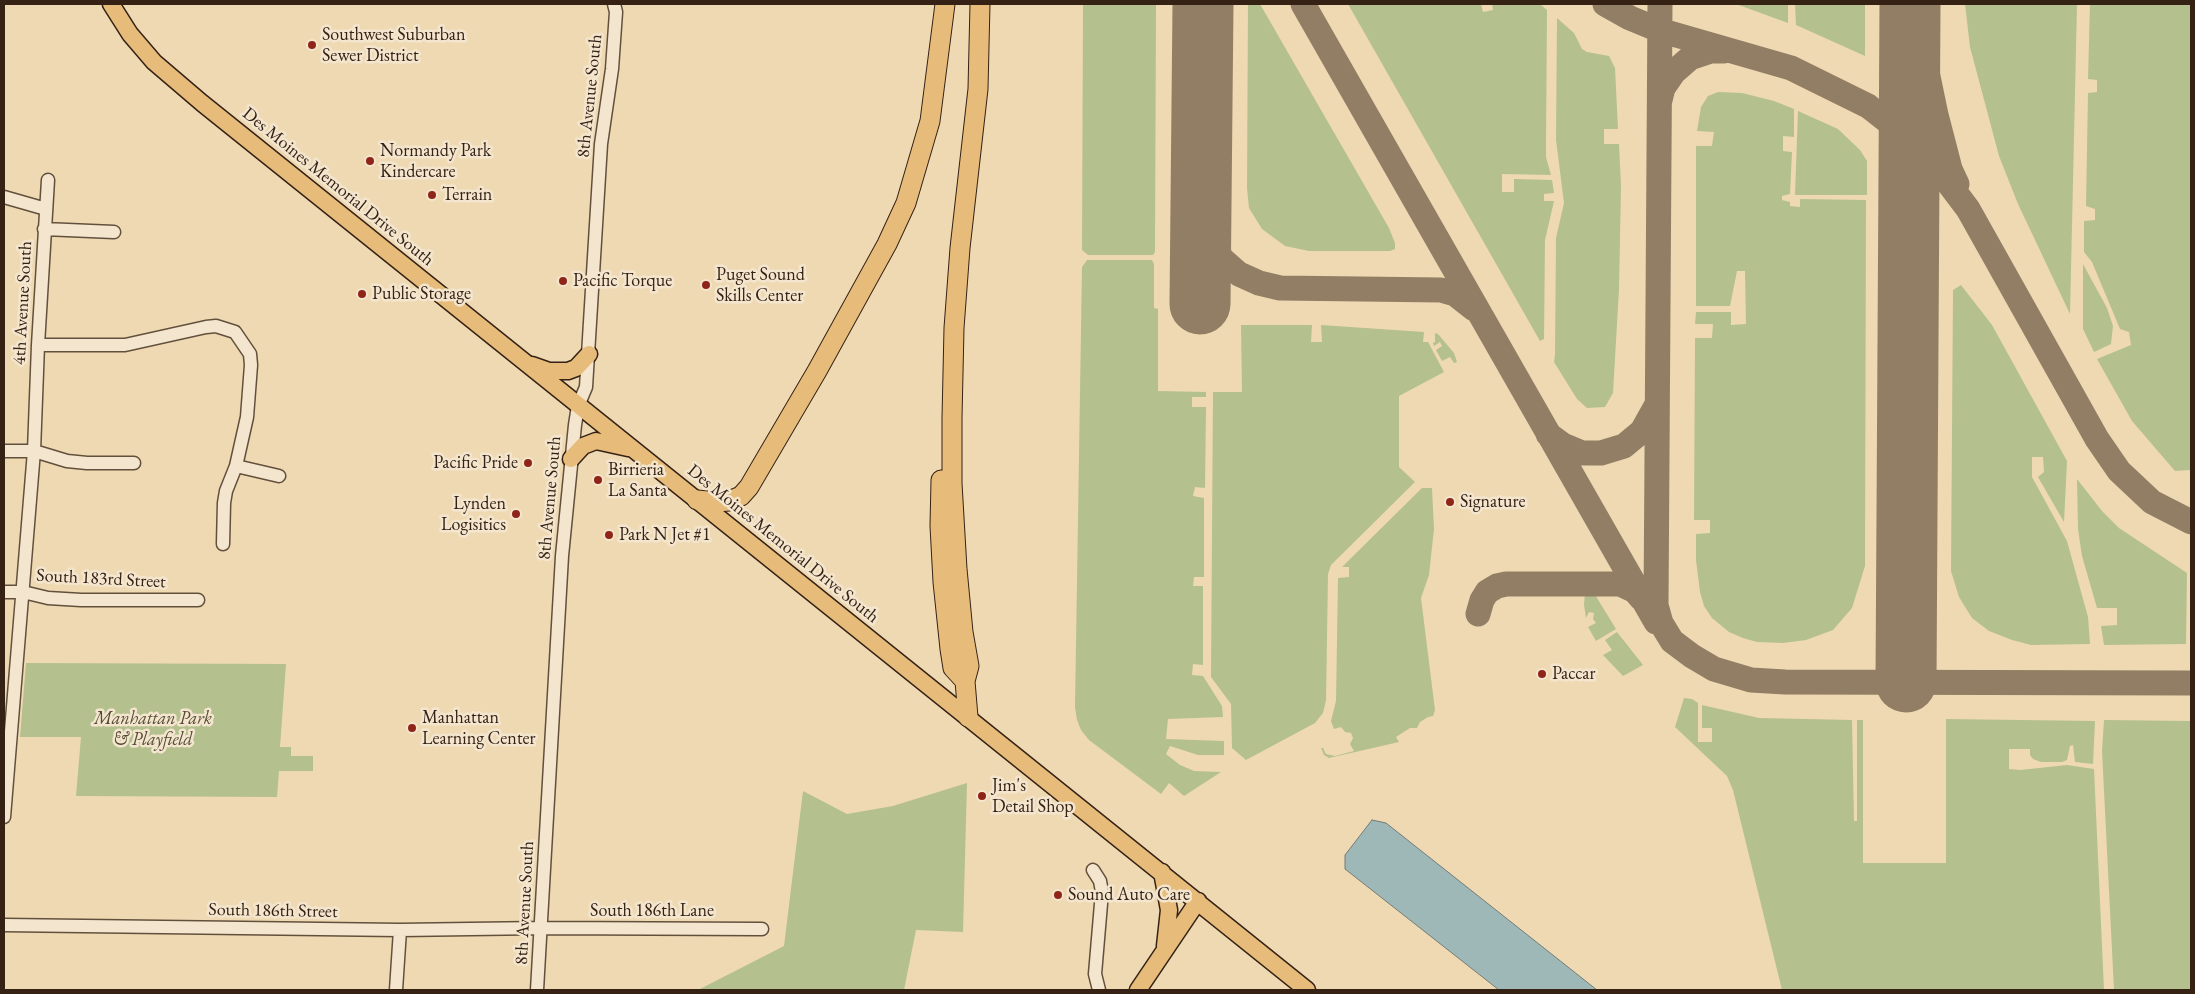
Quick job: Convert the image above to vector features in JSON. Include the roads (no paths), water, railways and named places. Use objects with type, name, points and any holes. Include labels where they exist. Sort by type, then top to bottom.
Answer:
[{"type":"highway","points":[[697,500],[729,501],[741,496],[749,487],[817,371],[887,244],[906,203],[930,121],[945,4]]},
{"type":"highway","points":[[965,681],[953,668],[943,582],[940,526],[946,305],[970,65],[970,4]]},
{"type":"highway","points":[[968,717],[965,681],[969,666],[961,613],[952,483],[953,364],[960,248],[978,89],[980,4]]},
{"type":"main road","name":"Des Moines Memorial Drive South","points":[[111,4],[130,34],[154,62],[180,84],[811,594],[968,717],[1307,990]]},
{"type":"main road","points":[[521,360],[558,372],[576,368],[589,354]]},
{"type":"main road","points":[[571,459],[583,446],[596,441],[636,451]]},
{"type":"main road","points":[[1162,872],[1169,910],[1164,952]]},
{"type":"main road","points":[[1138,990],[1198,901]]},
{"type":"street","name":"8th Avenue South","points":[[538,990],[562,556],[578,406],[586,386],[601,144],[619,6]]},
{"type":"street","name":"4th Avenue South","points":[[4,817],[8,724],[23,592],[34,451],[48,180]]},
{"type":"street","points":[[4,197],[46,210]]},
{"type":"street","points":[[44,229],[114,232]]},
{"type":"street","points":[[38,345],[125,345],[216,326],[235,332],[250,354],[251,365],[247,417],[236,466],[226,491],[224,503],[223,544]]},
{"type":"street","points":[[4,451],[34,451],[73,462],[134,463]]},
{"type":"street","points":[[236,466],[279,476]]},
{"type":"street","name":"South 183rd Street","points":[[4,592],[23,592],[48,598],[198,600]]},
{"type":"street","points":[[1093,870],[1100,881],[1102,892],[1095,974],[1099,990]]},
{"type":"street","name":"South 186th Street","points":[[4,925],[400,930],[542,928]]},
{"type":"street","name":"South 186th Lane","points":[[542,928],[762,929]]},
{"type":"street","points":[[396,990],[400,930]]},
{"type":"water","points":[[1372,820],[1386,823],[1597,990],[1499,990],[1345,869],[1345,855]]},
{"type":"place","name":"Southwest Suburban Sewer District","points":[[312,45]]},
{"type":"place","name":"Normandy Park Kindercare","points":[[370,161]]},
{"type":"place","name":"Terrain","points":[[432,195]]},
{"type":"place","name":"Pacific Torque","points":[[563,281]]},
{"type":"place","name":"Puget Sound Skills Center","points":[[706,285]]},
{"type":"place","name":"Public Storage","points":[[362,294]]},
{"type":"place","name":"Pacific Pride","points":[[528,463]]},
{"type":"place","name":"Birrieria La Santa","points":[[598,480]]},
{"type":"place","name":"Signature","points":[[1450,502]]},
{"type":"place","name":"Lynden Logisitics","points":[[516,514]]},
{"type":"place","name":"Park N Jet #1","points":[[609,535]]},
{"type":"place","name":"Paccar","points":[[1542,674]]},
{"type":"place","name":"Manhattan Learning Center","points":[[412,728]]},
{"type":"place","name":"Jim's Detail Shop","points":[[982,796]]},
{"type":"place","name":"Sound Auto Care","points":[[1058,895]]},
{"type":"park label","name":"Manhattan Park & Playfield","points":[[153,730]]}]
